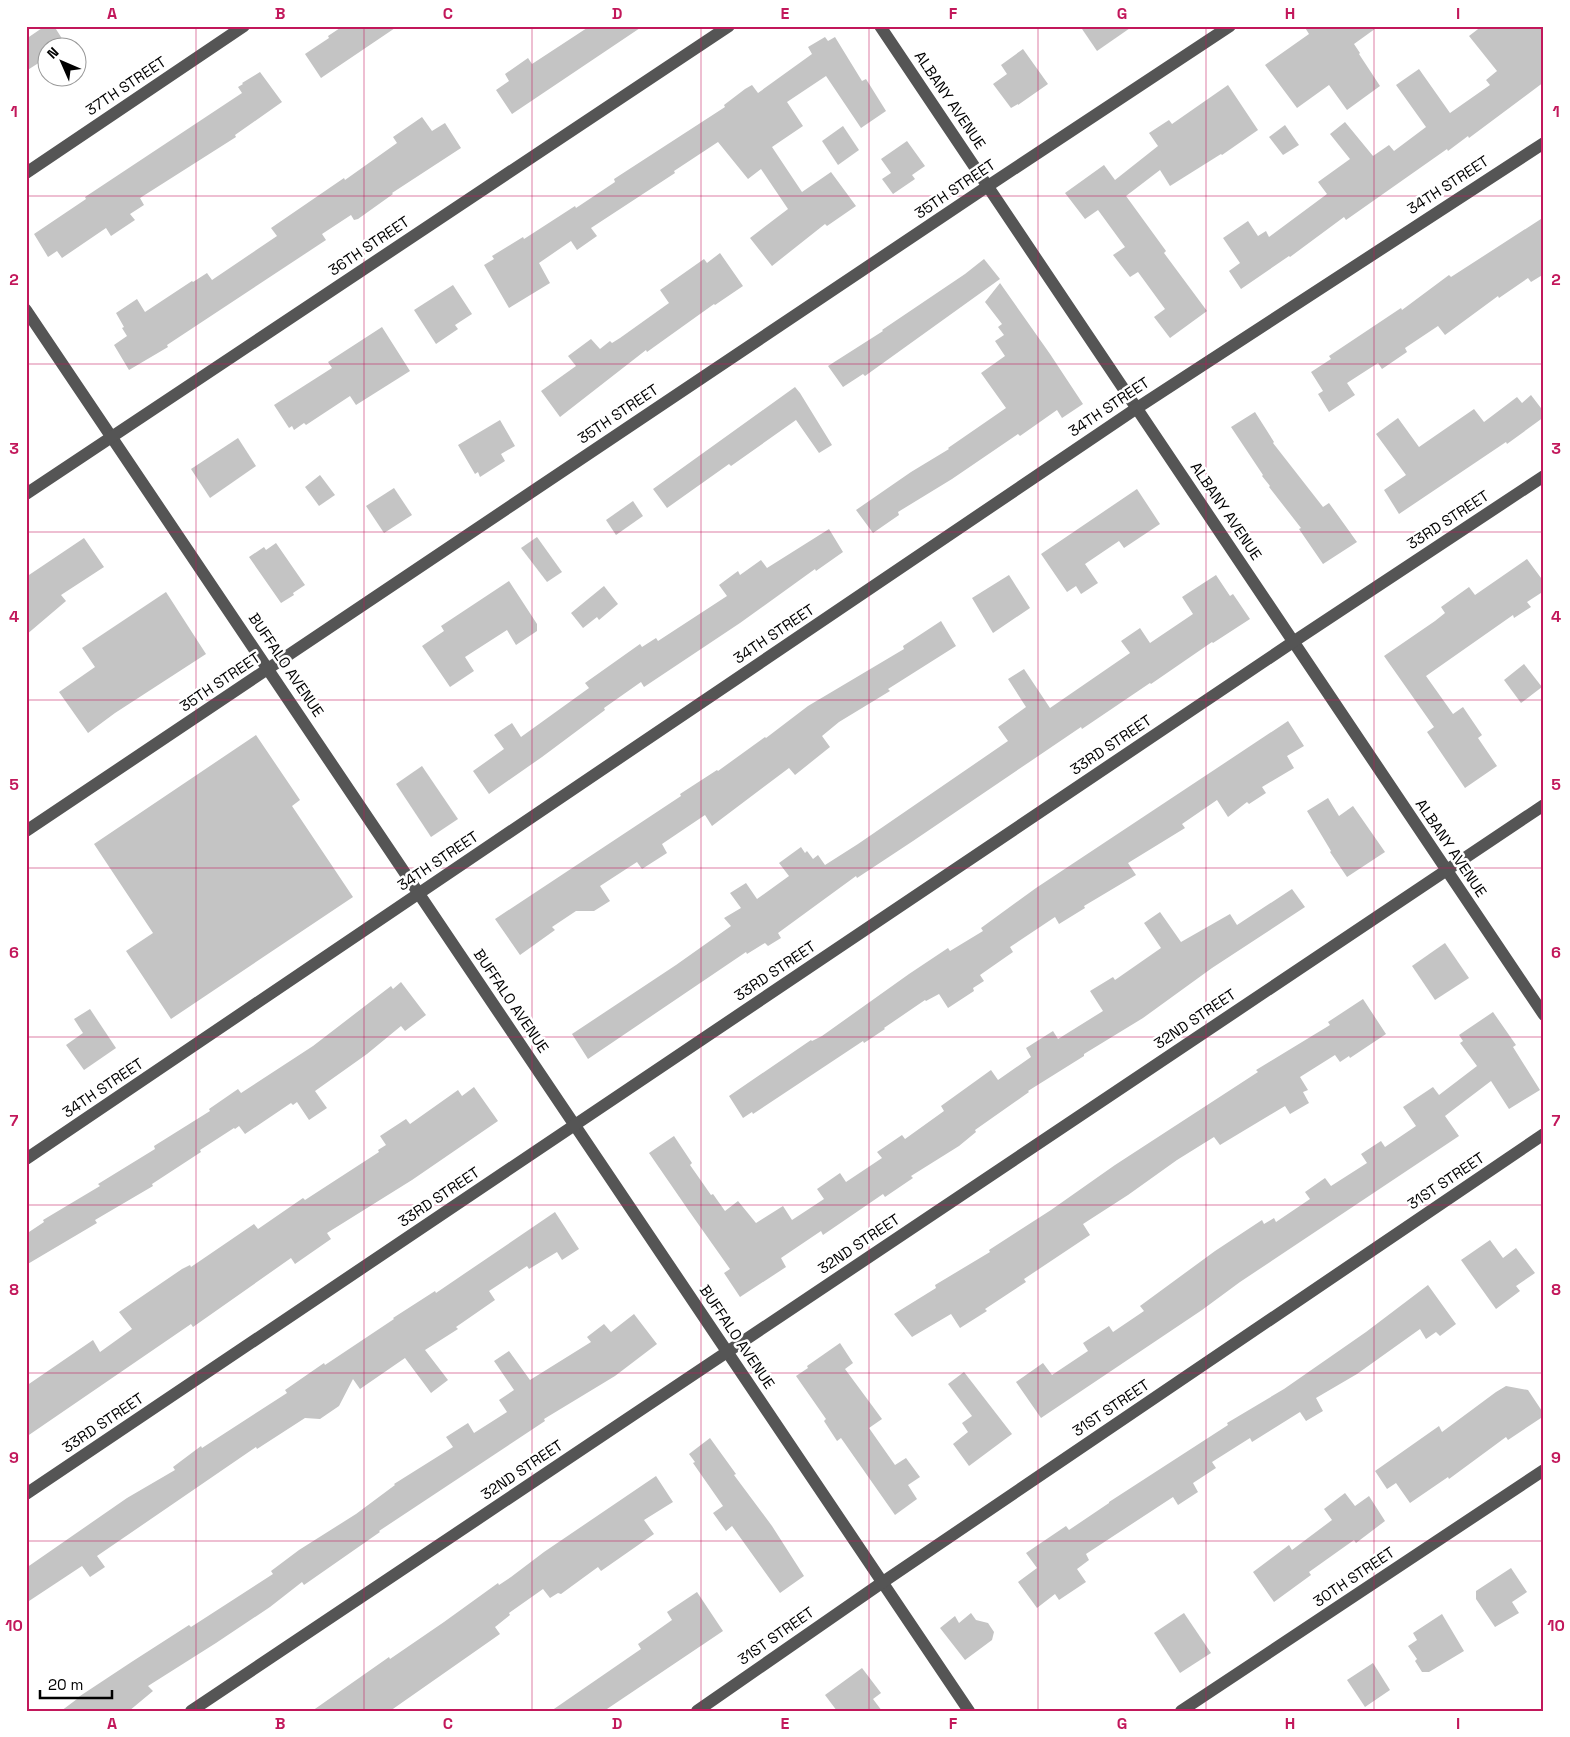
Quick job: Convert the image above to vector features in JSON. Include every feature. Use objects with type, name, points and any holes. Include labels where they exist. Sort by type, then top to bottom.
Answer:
[{"type":"street","name":"37TH STREET","points":[[26,173],[244,26]]},
{"type":"street","name":"36TH STREET","points":[[26,494],[729,26]]},
{"type":"street","name":"ALBANY AVENUE","points":[[880,26],[1544,1014]]},
{"type":"street","name":"35TH STREET","points":[[26,831],[1230,26]]},
{"type":"street","name":"34TH STREET","points":[[26,1159],[1137,408],[1544,142]]},
{"type":"street","name":"BUFFALO AVENUE","points":[[26,310],[113,436],[969,1711]]},
{"type":"street","name":"33RD STREET","points":[[26,1494],[1293,642],[1544,476]]},
{"type":"street","name":"32ND STREET","points":[[192,1711],[1544,805]]},
{"type":"street","name":"31ST STREET","points":[[697,1711],[883,1582],[1544,1134]]},
{"type":"street","name":"30TH STREET","points":[[1181,1711],[1544,1470]]},
{"type":"building","points":[[45,26],[54,26],[62,38],[38,38],[38,63],[26,71],[26,39]]},
{"type":"building","points":[[343,26],[398,26],[321,78],[305,54]]},
{"type":"building","points":[[590,26],[643,26],[512,114],[496,90],[509,81],[505,74],[528,58],[532,64]]},
{"type":"building","points":[[1080,26],[1133,26],[1097,51]]},
{"type":"building","points":[[1304,26],[1379,26],[1354,44],[1380,86],[1347,110],[1329,85],[1297,108],[1265,65],[1309,34]]},
{"type":"building","points":[[1482,26],[1544,26],[1544,82],[1469,138],[1468,136],[1448,151],[1447,149],[1346,220],[1344,217],[1290,257],[1241,289],[1229,271],[1240,263],[1223,238],[1248,221],[1258,236],[1266,231],[1269,237],[1327,194],[1318,182],[1350,159],[1330,134],[1345,122],[1373,156],[1389,145],[1394,151],[1426,127],[1396,85],[1419,69],[1450,113],[1490,85],[1486,80],[1497,71],[1469,36]]},
{"type":"building","points":[[825,37],[828,41],[835,37],[862,81],[866,79],[886,111],[861,128],[826,76],[787,102],[803,126],[772,147],[802,192],[831,172],[856,206],[827,226],[825,224],[772,266],[750,238],[788,209],[761,169],[748,179],[718,142],[674,171],[675,173],[591,228],[597,236],[577,250],[571,241],[539,263],[550,283],[509,308],[484,265],[494,259],[492,256],[523,237],[524,239],[575,206],[576,208],[615,182],[614,179],[725,107],[724,105],[745,89],[752,85],[758,93],[812,54],[808,47]]},
{"type":"building","points":[[1023,49],[1048,84],[1011,108],[993,84],[1007,74],[1001,65]]},
{"type":"building","points":[[260,72],[282,102],[235,135],[236,137],[140,198],[144,205],[130,214],[135,220],[111,236],[106,228],[62,258],[57,251],[48,257],[34,234],[86,199],[85,197],[242,93],[238,87]]},
{"type":"building","points":[[1228,85],[1258,130],[1222,155],[1170,186],[1160,170],[1126,196],[1166,251],[1164,253],[1207,311],[1170,338],[1154,317],[1165,309],[1138,272],[1130,277],[1113,255],[1125,247],[1098,210],[1085,219],[1065,193],[1104,165],[1115,180],[1158,146],[1149,133],[1169,120],[1172,124]]},
{"type":"building","points":[[422,117],[432,131],[445,123],[461,148],[392,193],[358,219],[354,220],[351,215],[322,234],[326,240],[167,345],[168,347],[129,370],[114,345],[127,336],[116,313],[137,299],[145,312],[207,273],[212,280],[277,236],[271,228],[344,178],[345,180],[397,143],[393,137]]},
{"type":"building","points":[[1285,125],[1299,145],[1283,155],[1269,137]]},
{"type":"building","points":[[843,126],[859,150],[838,165],[822,141]]},
{"type":"building","points":[[907,141],[925,166],[912,175],[915,179],[893,194],[882,179],[891,173],[881,159]]},
{"type":"building","points":[[1544,217],[1544,274],[1531,282],[1528,278],[1499,298],[1498,296],[1445,335],[1438,326],[1405,348],[1407,352],[1382,369],[1378,363],[1347,383],[1355,395],[1329,412],[1318,394],[1323,391],[1311,372],[1331,359],[1329,356],[1401,308],[1402,310],[1449,275],[1451,277]]},
{"type":"building","points":[[720,253],[743,286],[714,304],[647,352],[646,350],[560,417],[541,391],[576,366],[568,356],[591,339],[600,349],[610,341],[612,343],[620,338],[669,303],[660,290],[704,259],[707,263]]},
{"type":"building","points":[[984,259],[1000,279],[865,376],[863,374],[843,387],[828,366],[883,331]]},
{"type":"building","points":[[1000,283],[1083,404],[1062,418],[1057,410],[1020,436],[1018,434],[952,479],[898,512],[899,515],[873,533],[856,510],[911,472],[949,449],[1006,408],[981,373],[1005,356],[995,341],[1004,335],[998,327],[1002,324],[985,302]]},
{"type":"building","points":[[453,285],[472,314],[455,325],[458,329],[436,344],[414,310]]},
{"type":"building","points":[[382,327],[410,371],[356,405],[350,396],[306,425],[304,423],[294,430],[292,426],[289,428],[274,405],[332,368],[328,362]]},
{"type":"building","points":[[795,387],[832,445],[819,453],[796,420],[667,508],[653,489]]},
{"type":"building","points":[[1531,395],[1544,412],[1544,417],[1507,444],[1506,442],[1399,514],[1384,490],[1406,475],[1376,434],[1398,418],[1419,447],[1474,409],[1484,422],[1517,397],[1522,403]]},
{"type":"building","points":[[1255,412],[1273,443],[1323,507],[1329,503],[1357,542],[1323,564],[1299,529],[1301,528],[1269,487],[1231,427]]},
{"type":"building","points":[[500,420],[515,446],[501,454],[505,461],[480,477],[478,472],[475,474],[458,445]]},
{"type":"building","points":[[238,438],[256,466],[210,498],[191,469]]},
{"type":"building","points":[[320,475],[335,495],[319,506],[305,487]]},
{"type":"building","points":[[394,488],[412,515],[384,533],[366,506]]},
{"type":"building","points":[[1137,489],[1160,524],[1124,548],[1119,541],[1085,564],[1098,583],[1081,594],[1076,586],[1067,592],[1041,554]]},
{"type":"building","points":[[633,501],[643,516],[616,535],[606,520]]},
{"type":"building","points":[[829,529],[843,552],[816,571],[815,569],[740,623],[644,687],[641,682],[604,708],[605,710],[542,757],[489,794],[473,771],[504,749],[494,735],[512,723],[521,737],[589,688],[585,683],[640,644],[642,647],[656,638],[658,641],[727,596],[719,585],[738,571],[740,575],[761,560],[767,568]]},
{"type":"building","points":[[537,537],[562,572],[547,582],[521,548]]},
{"type":"building","points":[[84,538],[104,567],[61,595],[66,601],[26,635],[26,577]]},
{"type":"building","points":[[276,543],[305,585],[281,603],[249,557],[264,547],[266,550]]},
{"type":"building","points":[[1527,559],[1544,582],[1544,591],[1527,602],[1531,607],[1514,618],[1513,615],[1426,676],[1453,714],[1463,707],[1482,735],[1478,738],[1497,766],[1465,788],[1427,732],[1434,727],[1384,656],[1445,613],[1441,607],[1469,587],[1475,595]]},
{"type":"building","points":[[1009,575],[1030,608],[993,633],[972,598]]},
{"type":"building","points":[[1216,575],[1230,596],[1233,594],[1250,619],[1212,642],[1082,729],[1081,727],[857,878],[856,876],[778,933],[781,938],[768,946],[765,943],[747,954],[746,952],[588,1059],[572,1034],[731,926],[724,918],[741,908],[730,893],[746,883],[757,899],[789,876],[779,863],[801,847],[813,859],[818,855],[825,865],[858,844],[1008,741],[998,727],[1026,707],[1008,679],[1024,669],[1050,708],[1130,653],[1121,641],[1140,628],[1150,643],[1193,614],[1182,597]]},
{"type":"building","points":[[509,581],[537,624],[537,631],[516,645],[507,630],[465,657],[474,671],[450,687],[422,646],[444,631],[441,626]]},
{"type":"building","points":[[604,586],[618,604],[599,620],[597,617],[583,628],[571,613]]},
{"type":"building","points":[[166,592],[206,654],[115,713],[88,733],[59,692],[95,667],[82,648]]},
{"type":"building","points":[[941,621],[956,646],[888,689],[890,691],[839,722],[822,736],[830,747],[795,775],[789,768],[712,826],[705,815],[662,844],[667,853],[642,869],[637,862],[600,886],[610,901],[594,911],[576,911],[552,927],[555,930],[520,955],[495,919],[681,796],[680,794],[718,771],[808,706],[904,649],[903,646]]},
{"type":"building","points":[[1524,664],[1542,687],[1521,703],[1504,680]]},
{"type":"building","points":[[1288,721],[1304,746],[1287,756],[1294,768],[1262,787],[1266,793],[1249,804],[1247,802],[1228,817],[1217,800],[1182,824],[1185,828],[1128,863],[1136,875],[1084,906],[1085,908],[1059,924],[1055,917],[1010,947],[1013,952],[980,975],[984,981],[973,988],[974,991],[948,1008],[939,994],[925,1000],[864,1043],[863,1041],[753,1114],[752,1112],[743,1118],[729,1096],[811,1040],[822,1036],[948,948],[950,951],[983,931],[981,928],[1036,888]]},
{"type":"building","points":[[256,735],[300,800],[292,806],[353,897],[171,1019],[126,951],[153,933],[94,844]]},
{"type":"building","points":[[422,766],[458,819],[431,837],[396,784]]},
{"type":"building","points":[[1328,798],[1339,816],[1353,806],[1385,852],[1347,877],[1330,852],[1307,811]]},
{"type":"building","points":[[1292,889],[1305,907],[1212,968],[1143,1018],[1028,1091],[975,1130],[976,1132],[959,1146],[911,1176],[913,1178],[885,1197],[883,1194],[823,1235],[821,1231],[781,1258],[786,1267],[740,1297],[724,1273],[730,1269],[649,1153],[674,1136],[692,1163],[690,1165],[725,1211],[738,1201],[756,1223],[783,1206],[792,1220],[824,1199],[817,1189],[840,1173],[846,1182],[882,1158],[877,1152],[902,1135],[905,1139],[944,1111],[941,1106],[991,1070],[998,1080],[1031,1057],[1026,1048],[1053,1031],[1058,1039],[1103,1011],[1090,991],[1113,977],[1115,980],[1161,948],[1144,923],[1160,912],[1181,942],[1230,914],[1237,925]]},
{"type":"building","points":[[1445,943],[1469,978],[1435,1000],[1412,966]]},
{"type":"building","points":[[401,982],[426,1015],[405,1031],[401,1026],[367,1054],[315,1091],[327,1108],[309,1120],[297,1102],[293,1105],[291,1103],[245,1134],[239,1126],[234,1128],[152,1184],[153,1186],[95,1220],[97,1223],[26,1265],[26,1234],[44,1222],[43,1220],[100,1186],[98,1184],[155,1149],[154,1146],[210,1111],[209,1109],[238,1089],[241,1093],[313,1046],[391,986],[393,989]]},
{"type":"building","points":[[1363,999],[1386,1034],[1350,1058],[1349,1056],[1340,1062],[1335,1055],[1300,1077],[1308,1090],[1303,1092],[1309,1103],[1290,1114],[1285,1106],[1220,1145],[1214,1137],[1177,1160],[1083,1224],[1090,1235],[1024,1279],[1026,1282],[960,1328],[951,1314],[912,1337],[894,1314],[936,1288],[935,1285],[990,1252],[989,1250],[1051,1210],[1115,1165],[1258,1072],[1256,1070],[1330,1025],[1328,1022]]},
{"type":"building","points":[[90,1009],[116,1048],[84,1070],[66,1045],[83,1033],[74,1019]]},
{"type":"building","points":[[1493,1012],[1516,1045],[1513,1047],[1540,1090],[1509,1109],[1491,1081],[1445,1116],[1459,1136],[1041,1418],[1016,1382],[1043,1363],[1052,1375],[1088,1351],[1083,1343],[1109,1326],[1113,1332],[1144,1311],[1140,1306],[1215,1251],[1262,1220],[1264,1224],[1274,1218],[1276,1222],[1310,1199],[1305,1192],[1325,1178],[1331,1186],[1367,1163],[1361,1154],[1381,1141],[1385,1147],[1416,1126],[1403,1107],[1433,1087],[1439,1095],[1477,1066],[1460,1043],[1463,1041],[1459,1035]]},
{"type":"building","points":[[474,1087],[498,1121],[412,1180],[327,1233],[331,1239],[295,1264],[291,1258],[193,1327],[191,1324],[26,1437],[26,1386],[93,1340],[100,1352],[132,1329],[119,1312],[182,1269],[190,1265],[191,1267],[254,1224],[258,1229],[303,1198],[305,1200],[379,1152],[378,1150],[386,1145],[380,1136],[406,1119],[410,1124],[458,1090],[462,1096]]},
{"type":"building","points":[[555,1212],[579,1249],[562,1260],[557,1252],[529,1269],[527,1266],[489,1291],[495,1300],[456,1327],[458,1329],[425,1350],[448,1380],[431,1393],[405,1358],[360,1389],[353,1379],[339,1406],[320,1419],[305,1418],[257,1449],[256,1447],[97,1556],[105,1567],[90,1577],[82,1566],[26,1603],[26,1568],[127,1498],[175,1470],[173,1467],[201,1446],[202,1448],[287,1393],[285,1390],[324,1363],[325,1365],[435,1291],[436,1293]]},
{"type":"building","points":[[1490,1240],[1503,1258],[1516,1248],[1535,1273],[1516,1286],[1520,1291],[1496,1309],[1461,1260]]},
{"type":"building","points":[[1428,1285],[1456,1324],[1440,1336],[1436,1332],[1426,1339],[1420,1329],[1357,1374],[1316,1398],[1323,1411],[1306,1421],[1300,1412],[1252,1442],[1250,1438],[1212,1462],[1216,1468],[1193,1483],[1198,1492],[1178,1505],[1173,1497],[1086,1554],[1089,1560],[1077,1569],[1086,1582],[1059,1600],[1055,1594],[1037,1608],[1018,1582],[1037,1568],[1026,1553],[1066,1526],[1069,1530],[1228,1425],[1227,1423],[1284,1389],[1366,1332]]},
{"type":"building","points":[[634,1314],[657,1344],[615,1376],[544,1419],[545,1421],[379,1531],[304,1585],[302,1582],[270,1607],[148,1686],[153,1691],[129,1711],[61,1711],[77,1698],[133,1661],[189,1625],[191,1627],[273,1574],[271,1571],[299,1550],[356,1514],[394,1484],[453,1447],[446,1437],[468,1423],[474,1433],[507,1412],[499,1400],[514,1390],[494,1361],[509,1351],[530,1380],[591,1342],[587,1337],[604,1324],[611,1332]]},
{"type":"building","points":[[840,1343],[853,1363],[845,1369],[882,1419],[869,1428],[895,1465],[906,1458],[920,1477],[908,1485],[917,1499],[895,1515],[841,1438],[837,1441],[824,1421],[826,1419],[796,1376]]},
{"type":"building","points":[[964,1372],[1012,1434],[969,1466],[953,1444],[968,1432],[962,1423],[972,1416],[948,1384]]},
{"type":"building","points":[[1506,1386],[1528,1390],[1544,1416],[1508,1440],[1506,1437],[1449,1479],[1448,1477],[1410,1503],[1396,1483],[1387,1489],[1375,1471],[1439,1426],[1442,1432]]},
{"type":"building","points":[[710,1438],[736,1474],[734,1475],[772,1526],[804,1576],[780,1593],[732,1526],[726,1531],[713,1513],[723,1506],[693,1463],[695,1462],[689,1454]]},
{"type":"building","points":[[656,1476],[673,1502],[644,1520],[654,1534],[601,1571],[598,1567],[561,1594],[558,1593],[550,1598],[543,1589],[509,1613],[510,1615],[495,1627],[500,1634],[390,1711],[312,1711],[389,1657],[390,1659],[444,1622],[498,1583],[499,1585],[511,1577],[544,1552]]},
{"type":"building","points":[[1345,1493],[1355,1506],[1369,1496],[1385,1521],[1356,1543],[1354,1540],[1309,1572],[1311,1575],[1274,1602],[1253,1572],[1289,1545],[1292,1550],[1332,1520],[1324,1509]]},
{"type":"building","points":[[1511,1568],[1527,1592],[1512,1602],[1519,1613],[1495,1627],[1476,1599],[1476,1591]]},
{"type":"building","points":[[697,1592],[723,1631],[604,1711],[551,1711],[641,1649],[638,1644],[672,1620],[667,1612]]},
{"type":"building","points":[[971,1613],[976,1620],[988,1623],[994,1632],[992,1640],[965,1660],[940,1628],[955,1616],[959,1623]]},
{"type":"building","points":[[1184,1613],[1211,1653],[1180,1673],[1154,1633]]},
{"type":"building","points":[[1442,1614],[1464,1651],[1429,1672],[1422,1672],[1415,1661],[1417,1659],[1408,1646],[1417,1640],[1413,1633]]},
{"type":"building","points":[[1373,1663],[1390,1690],[1365,1707],[1347,1680]]},
{"type":"building","points":[[862,1668],[881,1693],[873,1699],[882,1711],[837,1711],[825,1695]]}]
